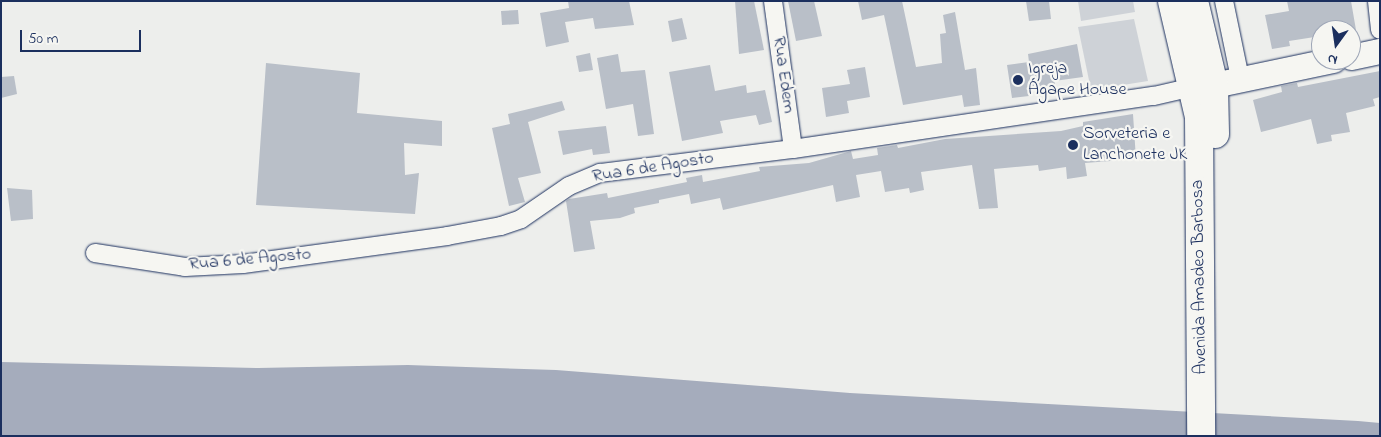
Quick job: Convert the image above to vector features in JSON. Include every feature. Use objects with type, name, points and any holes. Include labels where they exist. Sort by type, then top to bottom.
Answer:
[{"type":"main road","name":"Avenida Amadeo Barbosa","points":[[1172,1],[1203,86],[1199,117],[1201,436]]},
{"type":"main road","name":"Avenida Amadeo Barbosa","points":[[1194,1],[1219,236],[1219,436]]},
{"type":"street","name":"Rua Edem","points":[[773,1],[793,149]]},
{"type":"street","points":[[1224,1],[1240,78]]},
{"type":"street","points":[[1376,1],[1380,30]]},
{"type":"street","points":[[1361,54],[1380,51]]},
{"type":"street","name":"Rua 6 de Agosto","points":[[95,253],[185,267],[243,264],[447,236],[501,226],[521,219],[569,186],[600,173],[793,149],[1154,96],[1311,64]]},
{"type":"shaded area","points":[[1078,1],[1133,1],[1135,12],[1081,21]]},
{"type":"shaded area","points":[[1134,19],[1148,81],[1091,90],[1078,27]]},
{"type":"water","points":[[1,362],[258,368],[408,365],[556,370],[850,393],[1358,421],[1380,423],[1380,436],[1,436]]},
{"type":"building","points":[[568,1],[629,1],[634,25],[595,29],[593,18],[565,22],[569,42],[546,47],[540,13],[569,8]]},
{"type":"building","points":[[735,1],[754,1],[764,50],[739,54]]},
{"type":"building","points":[[788,1],[814,1],[822,36],[796,41]]},
{"type":"building","points":[[858,1],[902,1],[916,67],[942,63],[940,34],[946,33],[943,15],[955,12],[965,70],[976,68],[980,105],[964,107],[962,95],[903,105],[884,15],[862,20]]},
{"type":"building","points":[[1026,1],[1049,1],[1051,19],[1029,21]]},
{"type":"building","points":[[1287,1],[1351,1],[1354,20],[1311,20],[1311,38],[1289,41],[1290,46],[1272,49],[1265,15],[1289,11]]},
{"type":"building","points":[[518,10],[519,24],[502,25],[501,11]]},
{"type":"building","points":[[682,18],[687,39],[672,42],[668,21]]},
{"type":"building","points":[[1077,44],[1083,77],[1054,81],[1055,84],[1029,90],[1029,96],[1012,98],[1007,65],[1029,62],[1028,54]]},
{"type":"building","points":[[590,53],[593,70],[579,72],[576,56]]},
{"type":"building","points":[[618,54],[621,72],[645,70],[654,134],[638,136],[633,104],[606,109],[597,58]]},
{"type":"building","points":[[266,63],[360,73],[357,113],[442,121],[442,146],[404,143],[405,175],[419,173],[415,214],[256,205]]},
{"type":"building","points":[[710,65],[715,91],[746,85],[747,93],[765,90],[772,122],[759,125],[756,115],[720,121],[723,133],[682,141],[669,72]]},
{"type":"building","points":[[865,67],[870,97],[847,101],[849,113],[826,117],[822,88],[850,84],[847,70]]},
{"type":"building","points":[[1380,71],[1380,97],[1373,99],[1375,106],[1346,113],[1350,132],[1331,135],[1332,141],[1317,144],[1311,119],[1261,132],[1253,100],[1282,92],[1281,86],[1297,83],[1298,87]]},
{"type":"building","points":[[14,76],[17,94],[1,98],[1,77]]},
{"type":"building","points":[[562,101],[565,110],[528,122],[541,173],[518,178],[525,202],[509,206],[492,128],[510,124],[508,114]]},
{"type":"building","points":[[1133,114],[1136,159],[1085,163],[1087,176],[1067,179],[1066,167],[1039,171],[1038,165],[994,169],[998,208],[979,209],[972,165],[921,172],[924,190],[910,193],[909,188],[885,192],[881,171],[856,175],[860,197],[836,202],[833,185],[723,210],[720,198],[691,204],[689,194],[659,200],[659,203],[634,208],[635,213],[620,218],[590,221],[595,249],[574,252],[566,201],[569,199],[607,193],[608,198],[687,182],[686,178],[702,175],[703,182],[760,171],[759,167],[809,163],[851,151],[853,159],[878,155],[877,148],[897,145],[898,148],[945,139],[1061,131],[1083,126],[1083,122]]},
{"type":"building","points":[[606,126],[610,153],[593,155],[592,149],[563,155],[558,131]]},
{"type":"building","points":[[7,188],[32,190],[33,219],[11,221]]},
{"type":"place","name":"Igreja Ágape House","points":[[1018,80]]},
{"type":"place","name":"Sorveteria e Lanchonete JK","points":[[1073,145]]}]
